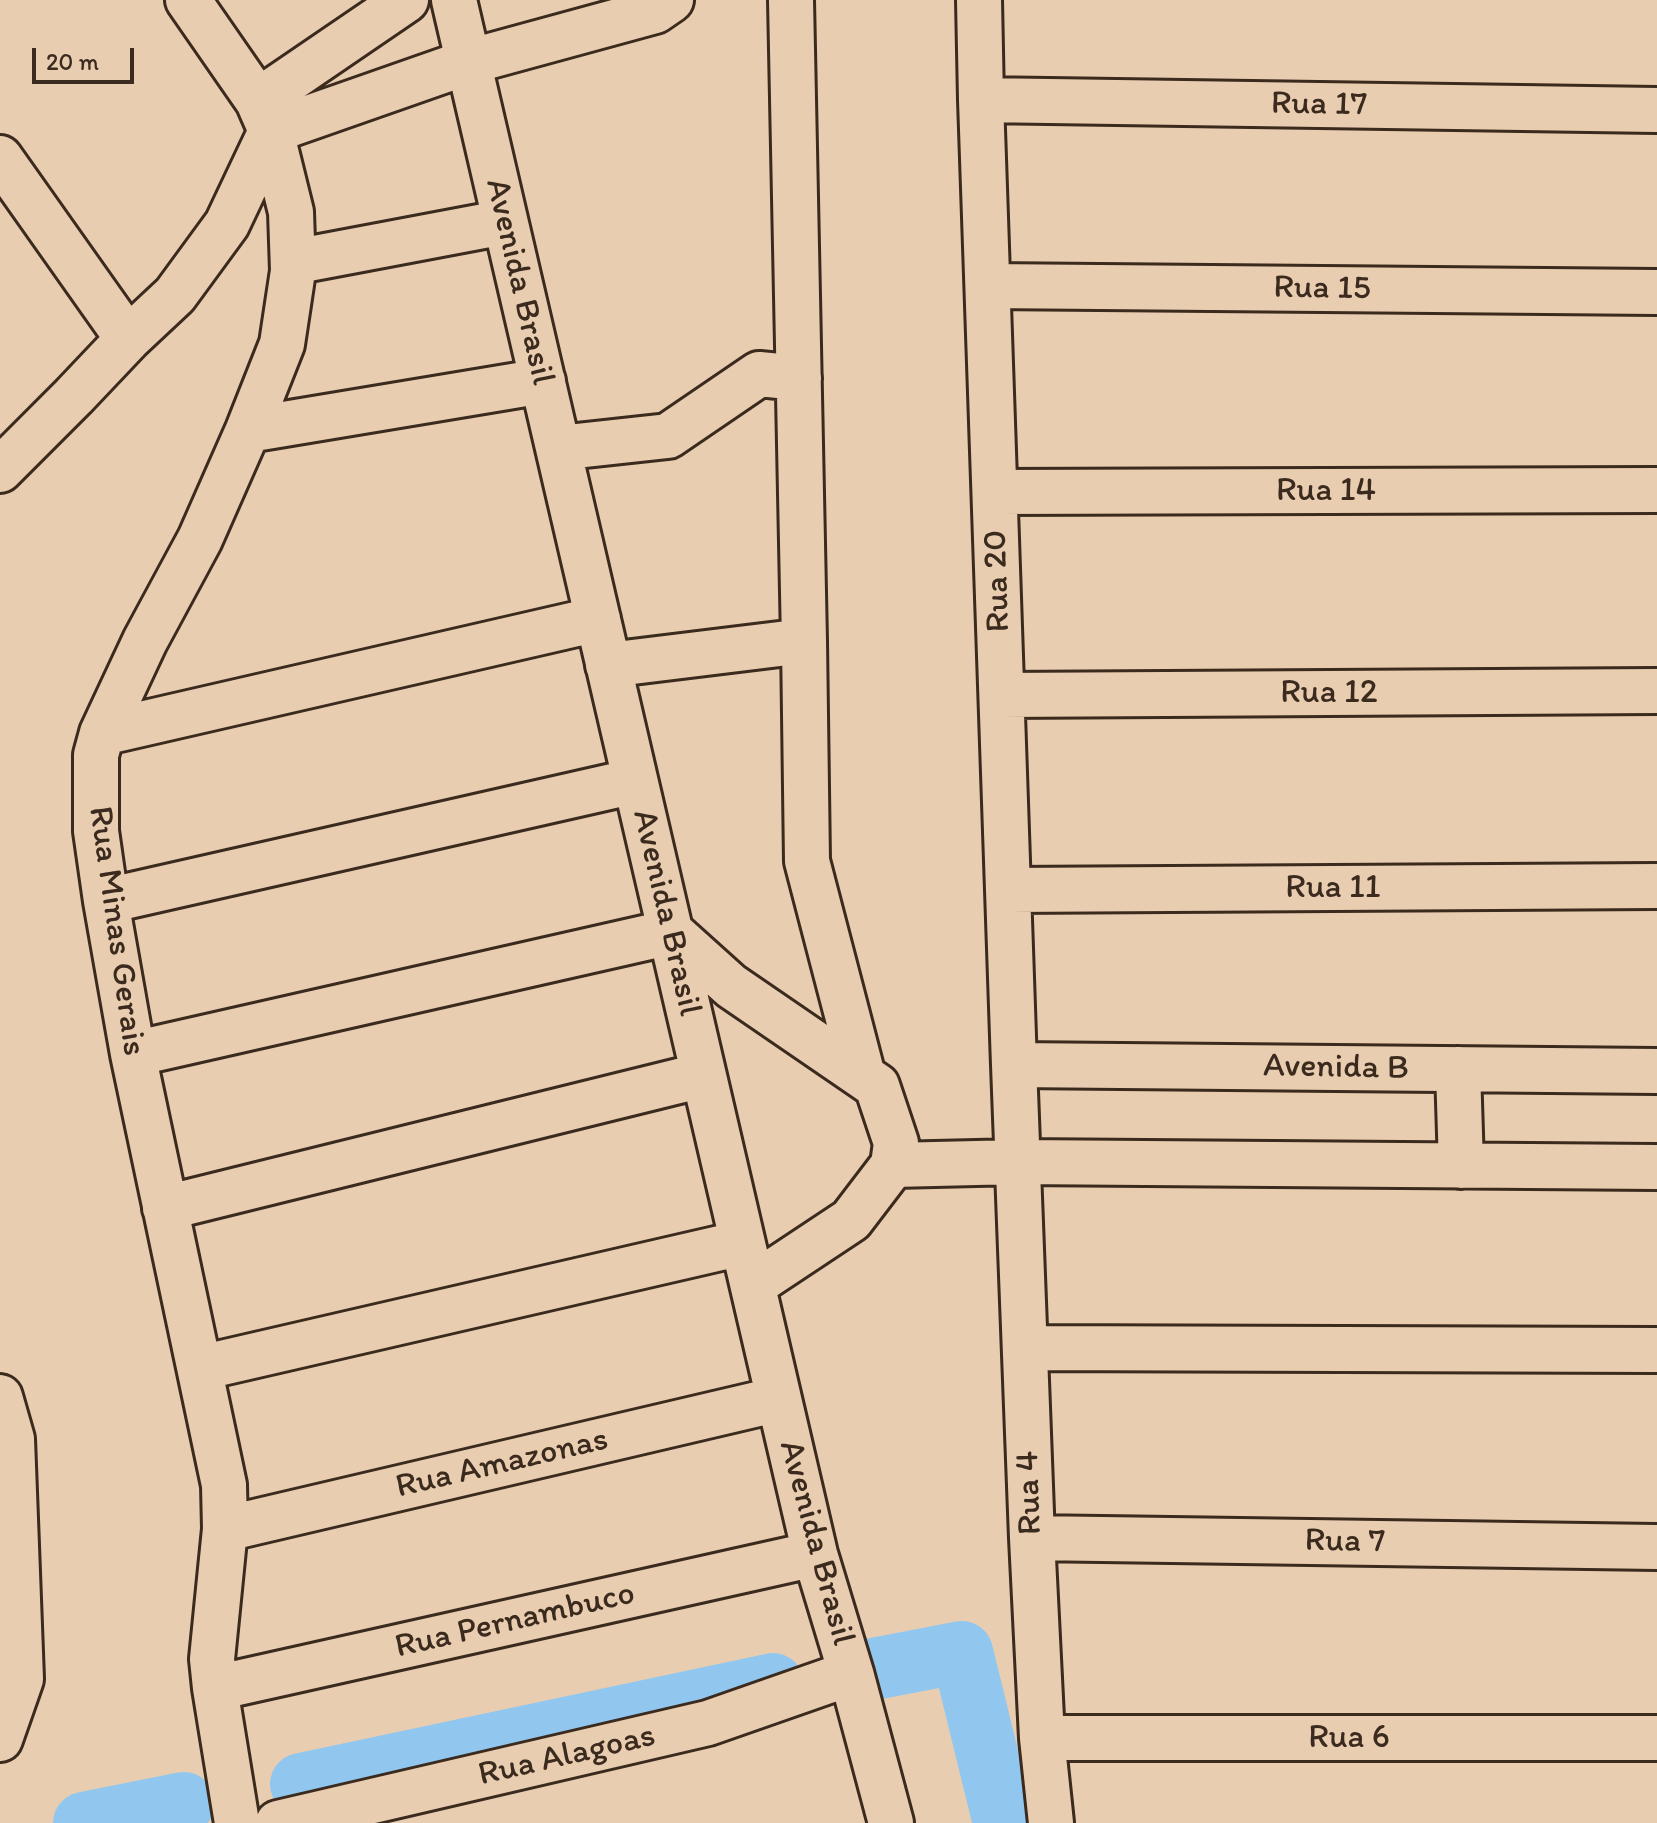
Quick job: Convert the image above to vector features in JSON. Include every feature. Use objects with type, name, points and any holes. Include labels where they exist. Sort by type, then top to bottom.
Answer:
[{"type":"street","name":"Rua Minas Gerais","points":[[188,0],[265,116],[291,212],[293,271],[282,344],[248,430],[200,539],[145,641],[102,733],[96,755],[96,831],[133,1054],[224,1485],[225,1529],[212,1659],[237,1823]]},
{"type":"street","points":[[0,470],[175,295],[227,224],[265,116],[406,0]]},
{"type":"street","name":"Avenida Brasil","points":[[454,0],[815,1554],[891,1823]]},
{"type":"street","points":[[265,116],[655,11],[671,0]]},
{"type":"street","points":[[791,0],[807,861],[863,1076]]},
{"type":"street","name":"Rua 20","points":[[979,0],[1018,1162]]},
{"type":"street","name":"Rua 17","points":[[981,100],[1657,110]]},
{"type":"street","points":[[0,158],[128,339]]},
{"type":"street","points":[[293,262],[505,222]]},
{"type":"street","name":"Rua 15","points":[[988,286],[1657,292]]},
{"type":"street","points":[[558,448],[668,436],[759,374],[799,378]]},
{"type":"street","points":[[248,430],[543,381]]},
{"type":"street","name":"Rua 14","points":[[995,492],[1657,490]]},
{"type":"street","points":[[102,733],[598,619]]},
{"type":"street","points":[[608,665],[804,641]]},
{"type":"street","name":"Rua 12","points":[[1002,695],[1657,691]]},
{"type":"street","points":[[106,901],[635,781]]},
{"type":"street","name":"Rua 11","points":[[1009,890],[1657,886]]},
{"type":"street","points":[[133,1054],[671,932],[731,986],[877,1086],[896,1143],[893,1165],[851,1220],[753,1285]]},
{"type":"street","name":"Avenida B","points":[[1014,1065],[1657,1071]]},
{"type":"street","points":[[1458,1069],[1461,1166]]},
{"type":"street","points":[[165,1208],[703,1075]]},
{"type":"street","points":[[893,1165],[1018,1162],[1657,1167]]},
{"type":"street","name":"Rua 4","points":[[1018,1162],[1032,1538],[1042,1738],[1051,1823]]},
{"type":"street","points":[[200,1368],[742,1243]]},
{"type":"street","points":[[1025,1348],[1657,1350]]},
{"type":"street","points":[[0,1397],[12,1439],[21,1679],[0,1739]]},
{"type":"street","name":"Rua Amazonas","points":[[225,1529],[779,1399]]},
{"type":"street","name":"Rua 7","points":[[1032,1538],[1657,1547]]},
{"type":"street","name":"Rua Pernambuco","points":[[215,1688],[815,1554]]},
{"type":"street","name":"Rua Alagoas","points":[[278,1823],[708,1723],[851,1673]]},
{"type":"street","name":"Rua 6","points":[[1042,1738],[1657,1738]]},
{"type":"waterway","points":[[889,1666],[858,1672],[962,1652],[1004,1823]]},
{"type":"waterway","points":[[301,1784],[773,1684]]},
{"type":"waterway","points":[[84,1823],[184,1803]]}]
